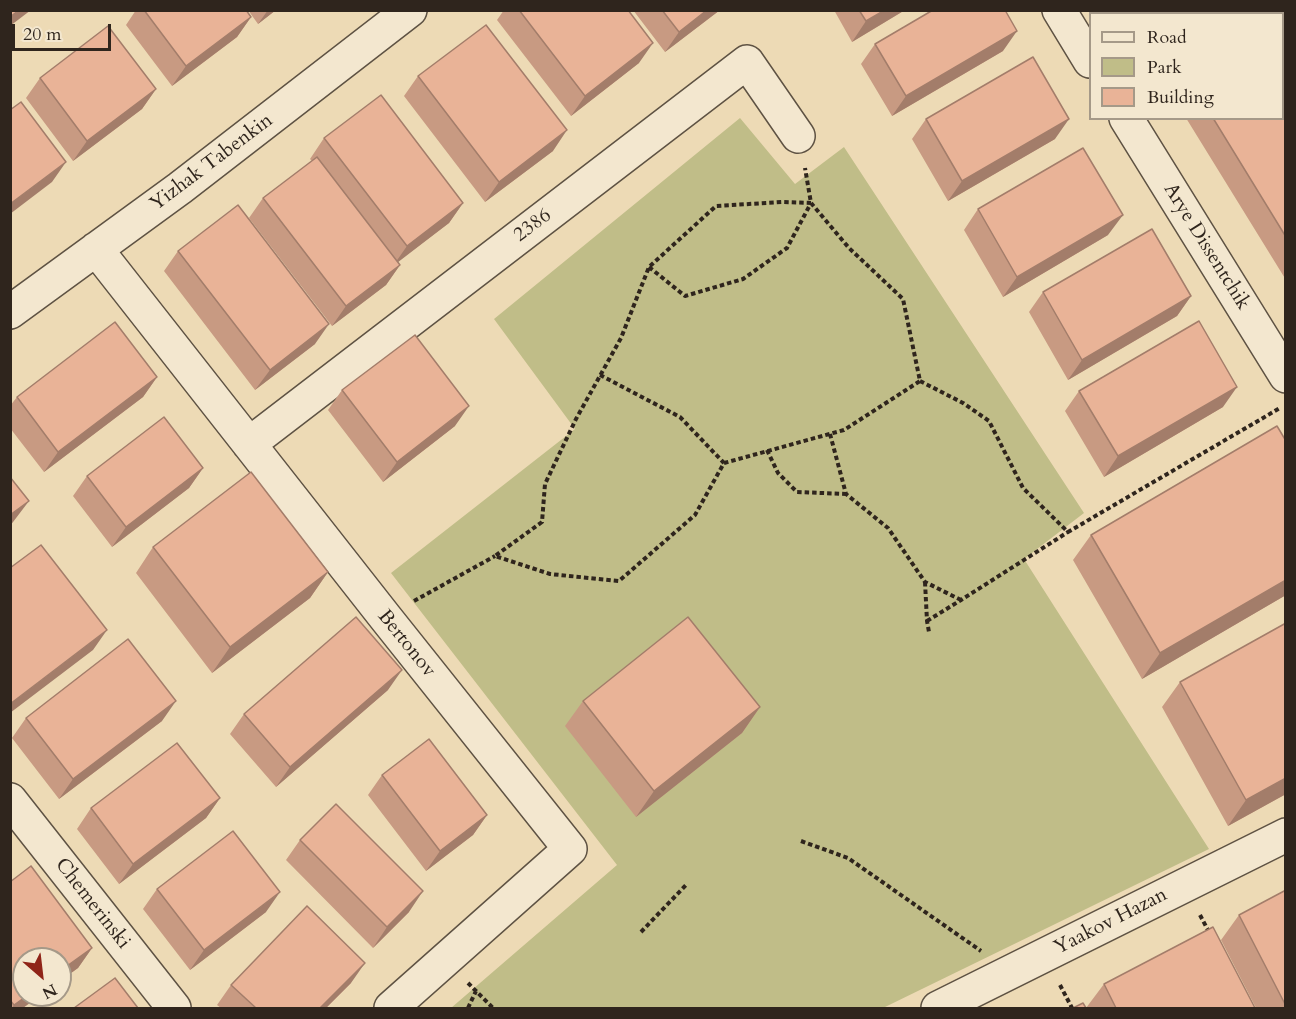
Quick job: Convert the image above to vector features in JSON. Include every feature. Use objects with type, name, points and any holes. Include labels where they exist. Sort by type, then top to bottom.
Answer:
[{"type":"street","name":"Yizhak Tabenkin","points":[[10,312],[180,188],[410,10]]},
{"type":"street","points":[[1059,10],[1089,59]]},
{"type":"street","name":"2386","points":[[249,444],[747,62],[798,136]]},
{"type":"street","name":"Arye Dissentchik","points":[[1127,120],[1286,376]]},
{"type":"street","name":"Bertonov","points":[[96,249],[570,849],[391,1008]]},
{"type":"street","name":"Chemerinski","points":[[10,800],[174,1008]]},
{"type":"street","name":"Yaakov Hazan","points":[[938,1008],[1286,835]]},
{"type":"path","points":[[805,168],[811,203],[849,248],[903,299],[920,381]]},
{"type":"path","points":[[385,617],[495,556],[542,522],[545,484],[576,419],[621,338],[649,267],[716,206],[782,202],[811,203]]},
{"type":"path","points":[[649,267],[685,296],[743,279],[787,248],[811,203]]},
{"type":"path","points":[[600,375],[680,417],[724,462]]},
{"type":"path","points":[[495,556],[550,574],[619,581],[695,515],[724,462],[844,430],[920,381]]},
{"type":"path","points":[[920,381],[963,403],[990,421],[1023,488],[1068,532]]},
{"type":"path","points":[[927,621],[1068,532],[1286,404]]},
{"type":"path","points":[[830,434],[846,494],[888,528],[925,582],[961,600]]},
{"type":"path","points":[[767,450],[778,473],[797,492],[846,494]]},
{"type":"path","points":[[925,582],[929,632]]},
{"type":"path","points":[[801,842],[848,858],[1012,971]]},
{"type":"path","points":[[641,932],[686,885]]},
{"type":"path","points":[[1185,885],[1211,937]]},
{"type":"path","points":[[468,1008],[476,991]]},
{"type":"green space","points":[[740,118],[795,184],[844,147],[1084,513],[1024,559],[1209,849],[883,1008],[451,1008],[617,865],[391,573],[575,429],[494,319]]},
{"type":"building","points":[[10,10],[19,10],[10,17]]},
{"type":"building","points":[[144,10],[246,10],[251,17],[186,66]]},
{"type":"building","points":[[519,10],[628,10],[653,43],[585,96]]},
{"type":"building","points":[[662,10],[707,10],[679,32]]},
{"type":"building","points":[[859,10],[885,10],[866,21]]},
{"type":"building","points":[[933,10],[1005,10],[1017,31],[906,96],[875,44]]},
{"type":"building","points":[[1147,10],[1260,10],[1261,12],[1148,12]]},
{"type":"building","points":[[486,25],[567,130],[499,182],[418,76]]},
{"type":"building","points":[[108,26],[156,89],[87,141],[40,78]]},
{"type":"building","points":[[1284,50],[1286,52],[1286,237],[1214,120],[1284,120]]},
{"type":"building","points":[[1033,57],[1069,119],[962,181],[926,119]]},
{"type":"building","points":[[381,95],[463,203],[407,246],[324,138]]},
{"type":"building","points":[[21,102],[66,162],[10,204],[10,110]]},
{"type":"building","points":[[1083,148],[1123,215],[1017,277],[978,209]]},
{"type":"building","points":[[317,157],[400,265],[346,306],[263,198]]},
{"type":"building","points":[[238,205],[329,324],[270,370],[178,251]]},
{"type":"building","points":[[1152,229],[1191,296],[1082,360],[1043,292]]},
{"type":"building","points":[[1199,321],[1237,387],[1118,456],[1079,391]]},
{"type":"building","points":[[115,322],[157,377],[58,452],[17,397]]},
{"type":"building","points":[[415,335],[469,406],[397,462],[342,390]]},
{"type":"building","points":[[164,417],[203,468],[126,527],[87,476]]},
{"type":"building","points":[[1277,426],[1286,441],[1286,580],[1160,653],[1091,535]]},
{"type":"building","points":[[251,472],[328,572],[230,647],[153,547]]},
{"type":"building","points":[[10,477],[29,501],[10,515]]},
{"type":"building","points":[[41,545],[107,630],[10,704],[10,568]]},
{"type":"building","points":[[356,617],[402,670],[290,767],[244,714]]},
{"type":"building","points":[[688,617],[760,707],[654,791],[583,701]]},
{"type":"building","points":[[1286,623],[1286,778],[1246,800],[1180,682]]},
{"type":"building","points":[[128,639],[176,701],[73,779],[26,718]]},
{"type":"building","points":[[429,739],[487,815],[440,851],[382,775]]},
{"type":"building","points":[[177,743],[220,798],[133,864],[91,808]]},
{"type":"building","points":[[336,804],[423,891],[387,927],[300,840]]},
{"type":"building","points":[[233,831],[280,892],[204,950],[157,889]]},
{"type":"building","points":[[31,866],[92,948],[72,962],[72,947],[12,947],[12,1002],[10,1000],[10,882]]},
{"type":"building","points":[[1286,890],[1286,1006],[1239,915]]},
{"type":"building","points":[[307,906],[365,963],[320,1008],[256,1008],[231,985]]},
{"type":"building","points":[[1213,927],[1255,1008],[1116,1008],[1104,984]]},
{"type":"building","points":[[115,978],[138,1008],[74,1008]]},
{"type":"building","points":[[1083,1003],[1086,1008],[1073,1008]]}]
